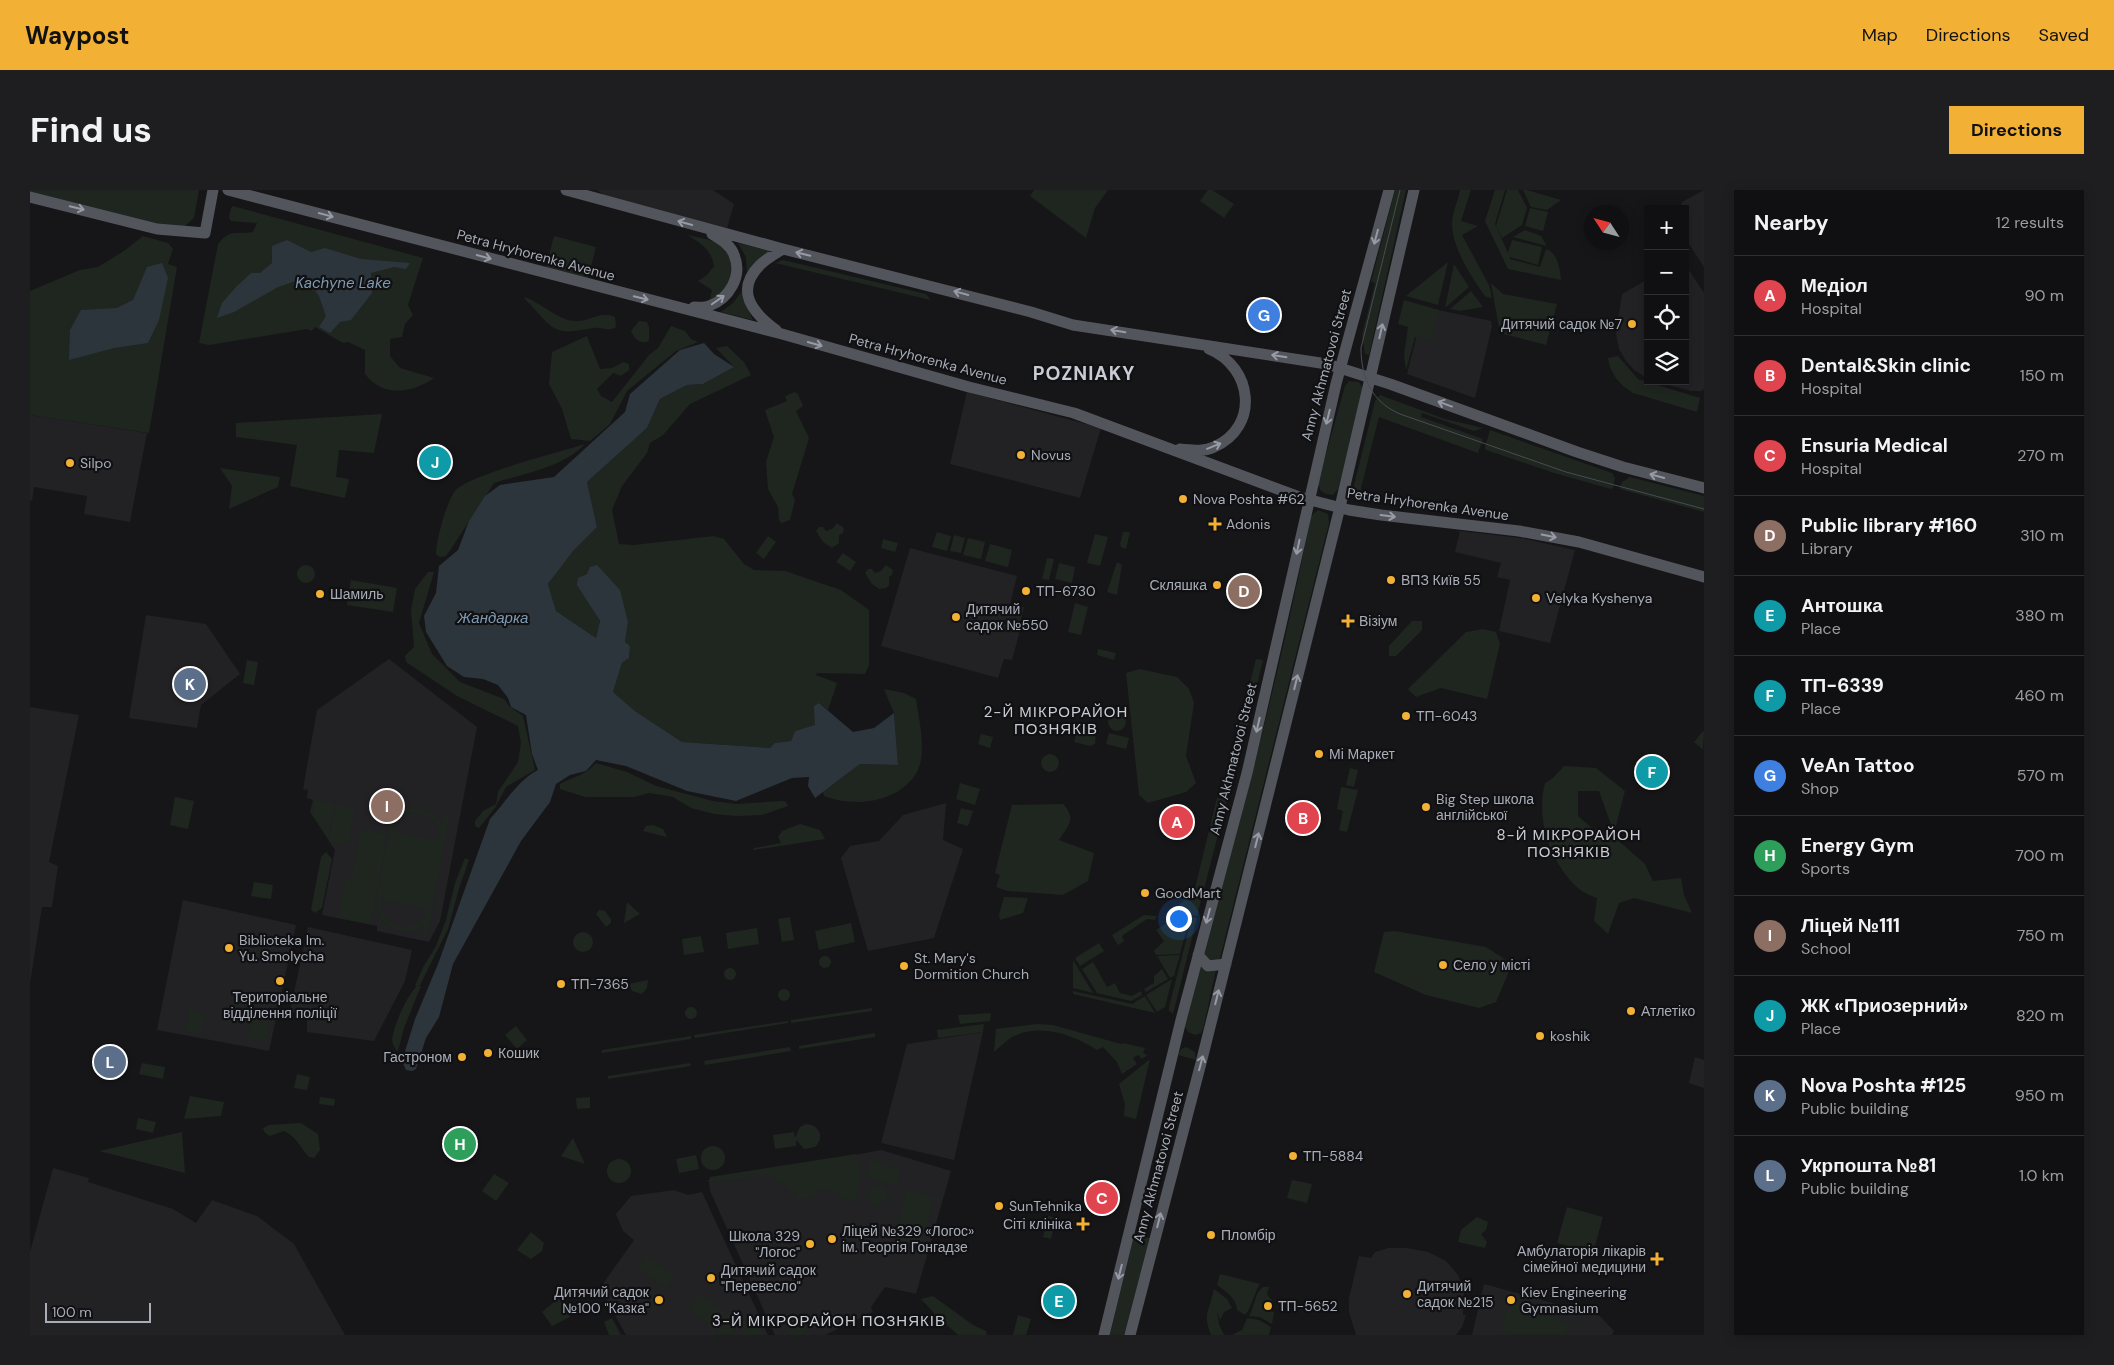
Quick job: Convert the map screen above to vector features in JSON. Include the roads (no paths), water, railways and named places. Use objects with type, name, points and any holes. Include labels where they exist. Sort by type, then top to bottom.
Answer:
[{"type":"main road","points":[[30,196],[157,228],[205,232],[213,190]]},
{"type":"main road","name":"Petra Hryhorenka Avenue","points":[[228,190],[782,334],[969,387],[1074,413],[1308,499],[1381,515],[1536,534],[1579,542],[1704,577]]},
{"type":"main road","points":[[272,190],[294,207]]},
{"type":"main road","points":[[566,190],[783,249],[1074,324],[1327,364],[1577,452],[1623,467],[1704,488]]},
{"type":"main road","name":"Anny Akhmatovoi Street","points":[[1104,1335],[1198,955],[1247,773],[1308,499],[1340,370],[1389,190]]},
{"type":"main road","name":"Anny Akhmatovoi Street","points":[[1130,1335],[1226,964],[1340,507],[1414,190]]},
{"type":"main road","points":[[672,306],[707,308],[720,301],[731,290],[736,278],[737,266],[734,253],[726,243],[704,228]]},
{"type":"main road","points":[[782,334],[754,312],[748,300],[748,288],[752,275],[760,264],[783,249]]},
{"type":"main road","points":[[1166,448],[1199,451],[1213,448],[1226,440],[1236,430],[1245,406],[1246,395],[1242,378],[1236,369],[1228,359],[1198,345]]},
{"type":"main road","points":[[1198,955],[1208,966],[1226,964]]},
{"type":"water","name":"Kachyne Lake","points":[[287,240],[311,252],[325,248],[361,259],[410,263],[406,269],[394,267],[371,273],[372,293],[351,320],[340,322],[330,333],[319,327],[326,316],[319,296],[305,278],[278,287],[234,312],[217,318],[222,303],[236,287],[251,273],[260,273],[272,263],[272,246]]},
{"type":"water","points":[[162,263],[168,278],[159,320],[148,343],[114,348],[69,360],[70,330],[81,310],[117,308],[133,300],[147,267]]},
{"type":"water","name":"Жандарка","points":[[704,343],[714,354],[734,367],[703,384],[687,385],[660,399],[647,428],[587,482],[597,527],[574,550],[548,584],[556,611],[596,638],[600,621],[577,585],[578,578],[587,574],[590,567],[597,565],[620,590],[628,622],[625,642],[630,646],[629,658],[622,663],[613,692],[635,711],[682,742],[770,748],[775,743],[791,741],[795,731],[815,725],[814,706],[819,703],[853,732],[874,728],[894,713],[898,765],[860,764],[815,798],[808,786],[809,777],[792,778],[736,801],[687,791],[626,766],[596,760],[586,771],[570,775],[556,784],[550,802],[521,841],[453,964],[439,1017],[426,1038],[416,1069],[412,1071],[406,1070],[402,1061],[415,1019],[438,964],[490,819],[518,786],[538,770],[532,754],[526,715],[511,707],[508,698],[498,685],[483,679],[464,677],[447,666],[426,632],[424,616],[436,593],[439,566],[458,550],[469,521],[485,496],[500,485],[554,477],[625,412],[630,394],[680,350]]},
{"type":"tram line","points":[[1400,190],[1361,348],[1363,369],[1375,396],[1390,409],[1400,414],[1566,472],[1704,509]]},
{"type":"place","name":"VeAn Tattoo","points":[[1264,315]]},
{"type":"place","name":"Дитячий садок №7","points":[[1632,324]]},
{"type":"place","name":"Novus","points":[[1021,455]]},
{"type":"place","name":"ЖК «Приозерний»","points":[[435,462]]},
{"type":"place","name":"Silpo","points":[[70,463]]},
{"type":"place","name":"Nova Poshta #62","points":[[1183,499]]},
{"type":"place","name":"Adonis","points":[[1215,524]]},
{"type":"place","name":"ВПЗ Київ 55","points":[[1391,580]]},
{"type":"place","name":"Скляшка","points":[[1217,585]]},
{"type":"place","name":"ТП-6730","points":[[1026,591]]},
{"type":"place","name":"Public library #160","points":[[1244,591]]},
{"type":"place","name":"Шамиль","points":[[320,594]]},
{"type":"place","name":"Velyka Kyshenya","points":[[1536,598]]},
{"type":"place","name":"Дитячий садок №550","points":[[956,617]]},
{"type":"place","name":"Візіум","points":[[1348,621]]},
{"type":"place","name":"Nova Poshta #125","points":[[190,684]]},
{"type":"place","name":"ТП-6043","points":[[1406,716]]},
{"type":"place","name":"Мі Маркет","points":[[1319,754]]},
{"type":"place","name":"ТП-6339","points":[[1652,772]]},
{"type":"place","name":"Ліцей №111","points":[[387,806]]},
{"type":"place","name":"Big Step школа англiйськоï","points":[[1426,807]]},
{"type":"place","name":"Dental&Skin clinic","points":[[1303,818]]},
{"type":"place","name":"Медіол","points":[[1177,822]]},
{"type":"place","name":"GoodMart","points":[[1145,893]]},
{"type":"place","name":"Biblioteka Im. Yu. Smolycha","points":[[229,948]]},
{"type":"place","name":"Село у місті","points":[[1443,965]]},
{"type":"place","name":"St. Mary's Dormition Church","points":[[904,966]]},
{"type":"place","name":"Територіальне відділення поліції","points":[[280,981]]},
{"type":"place","name":"ТП-7365","points":[[561,984]]},
{"type":"place","name":"Атлетіко","points":[[1631,1011]]},
{"type":"place","name":"koshik","points":[[1540,1036]]},
{"type":"place","name":"Кошик","points":[[488,1053]]},
{"type":"place","name":"Гастроном","points":[[462,1057]]},
{"type":"place","name":"Укрпошта №81","points":[[110,1062]]},
{"type":"place","name":"Energy Gym","points":[[460,1144]]},
{"type":"place","name":"ТП-5884","points":[[1293,1156]]},
{"type":"place","name":"Ensuria Medical","points":[[1102,1198]]},
{"type":"place","name":"SunTehnika","points":[[999,1206]]},
{"type":"place","name":"Сіті клініка","points":[[1083,1224]]},
{"type":"place","name":"Пломбір","points":[[1211,1235]]},
{"type":"place","name":"Ліцей №329 «Логос» ім. Георгія Гонгадзе","points":[[832,1239]]},
{"type":"place","name":"Школа 329 \"Логос\"","points":[[810,1244]]},
{"type":"place","name":"Амбулаторія лікарів сімейної медицини","points":[[1657,1259]]},
{"type":"place","name":"Дитячий садок \"Перевесло\"","points":[[711,1278]]},
{"type":"place","name":"Дитячий садок №215","points":[[1407,1294]]},
{"type":"place","name":"Дитячий садок №100 \"Казка\"","points":[[659,1300]]},
{"type":"place","name":"Kiev Engineering Gymnasium","points":[[1511,1300]]},
{"type":"place","name":"Антошка","points":[[1059,1301]]},
{"type":"place","name":"ТП-5652","points":[[1268,1306]]},
{"type":"district","name":"POZNIAKY","points":[[1084,373]]},
{"type":"district","name":"2-Й МІКРОРАЙОН ПОЗНЯКІВ","points":[[1056,720]]},
{"type":"district","name":"8-Й МІКРОРАЙОН ПОЗНЯКІВ","points":[[1569,844]]},
{"type":"district","name":"3-Й МІКРОРАЙОН ПОЗНЯКІВ","points":[[829,1321]]}]
